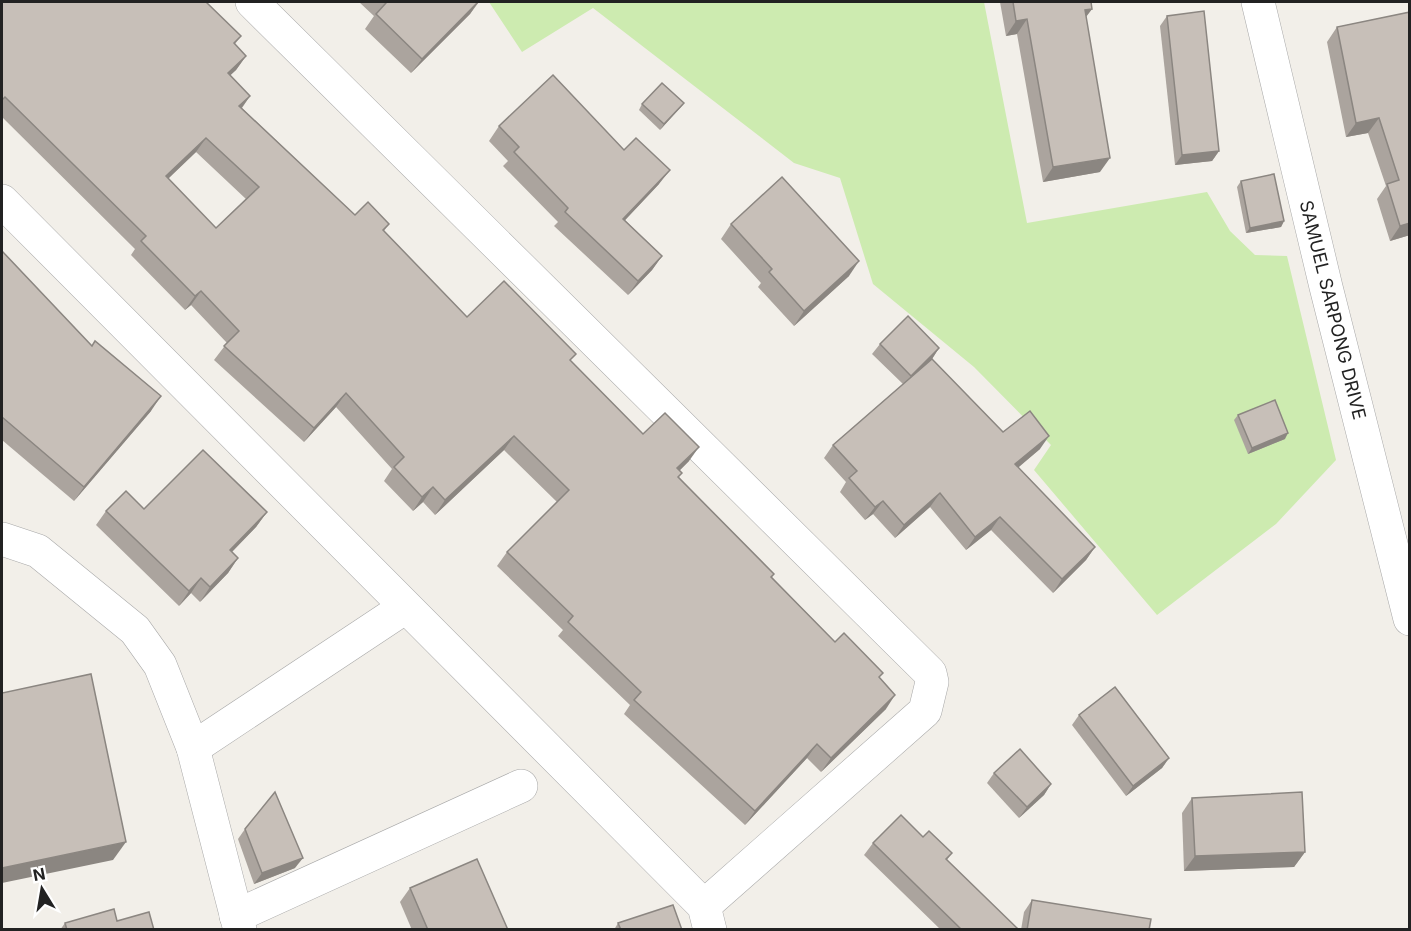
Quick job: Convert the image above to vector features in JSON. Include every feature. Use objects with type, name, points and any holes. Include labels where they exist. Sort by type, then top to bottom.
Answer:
[{"type":"street","points":[[2,201],[707,918],[925,711],[931,690],[930,673],[908,648],[252,2]]},
{"type":"street","name":"SAMUEL SARPONG DRIVE","points":[[1258,2],[1326,287],[1410,619]]},
{"type":"street","points":[[2,539],[39,551],[135,630],[160,665],[193,748],[238,923],[521,786]]},
{"type":"street","points":[[193,748],[404,608]]},
{"type":"green space","points":[[489,2],[984,2],[1027,223],[1207,192],[1230,231],[1255,255],[1287,256],[1336,460],[1276,524],[1157,615],[1034,470],[1051,445],[974,367],[873,284],[840,178],[794,163],[593,8],[522,52]]},
{"type":"building","points":[[2,2],[206,2],[241,36],[234,43],[246,56],[228,73],[250,96],[239,106],[355,215],[368,202],[389,224],[383,230],[467,317],[504,281],[576,354],[570,360],[643,434],[665,413],[699,447],[677,468],[682,473],[678,477],[774,574],[771,577],[835,642],[844,633],[883,673],[879,677],[895,695],[831,758],[817,744],[755,811],[634,700],[641,692],[568,622],[573,616],[507,552],[569,490],[514,436],[445,500],[433,487],[422,497],[394,467],[404,457],[346,393],[314,428],[224,346],[239,331],[201,291],[195,296],[141,241],[146,236],[5,97],[2,98]],"holes":[[[206,138],[259,187],[216,228],[166,176]]]},
{"type":"building","points":[[384,2],[478,2],[422,59],[376,14],[386,3]]},
{"type":"building","points":[[1013,2],[1091,2],[1092,9],[1085,10],[1110,158],[1053,167],[1027,19],[1016,21]]},
{"type":"building","points":[[1204,11],[1219,151],[1182,155],[1167,16]]},
{"type":"building","points":[[1410,12],[1410,223],[1400,226],[1387,184],[1399,180],[1379,118],[1356,123],[1337,27]]},
{"type":"building","points":[[553,75],[624,150],[636,138],[670,170],[623,219],[662,256],[638,281],[565,212],[568,208],[514,152],[519,147],[499,126]]},
{"type":"building","points":[[662,83],[684,103],[664,124],[642,104]]},
{"type":"building","points":[[1274,174],[1284,221],[1250,228],[1241,181]]},
{"type":"building","points":[[782,177],[859,261],[804,311],[769,272],[772,269],[731,224]]},
{"type":"building","points":[[2,251],[92,346],[95,341],[161,396],[84,487],[2,417]]},
{"type":"building","points":[[908,316],[939,348],[911,376],[880,344]]},
{"type":"building","points":[[932,359],[1003,432],[1030,411],[1049,436],[1015,464],[1095,547],[1062,579],[1000,517],[975,537],[940,493],[904,525],[883,501],[875,507],[849,478],[857,471],[833,445]]},
{"type":"building","points":[[1275,400],[1288,433],[1252,448],[1238,415]]},
{"type":"building","points":[[203,450],[267,512],[230,550],[238,558],[210,587],[201,578],[189,591],[106,511],[126,491],[144,509]]},
{"type":"building","points":[[91,674],[126,842],[2,868],[2,693]]},
{"type":"building","points":[[1115,687],[1169,758],[1133,786],[1079,715]]},
{"type":"building","points":[[1020,749],[1051,784],[1027,807],[994,773]]},
{"type":"building","points":[[275,792],[303,858],[262,873],[245,829]]},
{"type":"building","points":[[1302,792],[1305,852],[1195,856],[1192,798]]},
{"type":"building","points":[[901,815],[923,837],[929,831],[952,853],[946,859],[1019,930],[962,930],[873,843]]},
{"type":"building","points":[[477,859],[508,930],[428,930],[410,888]]},
{"type":"building","points":[[1032,900],[1151,919],[1149,930],[1027,930]]},
{"type":"building","points":[[673,905],[682,930],[621,930],[618,923]]},
{"type":"building","points":[[114,909],[117,921],[149,912],[154,930],[67,930],[65,923]]}]
